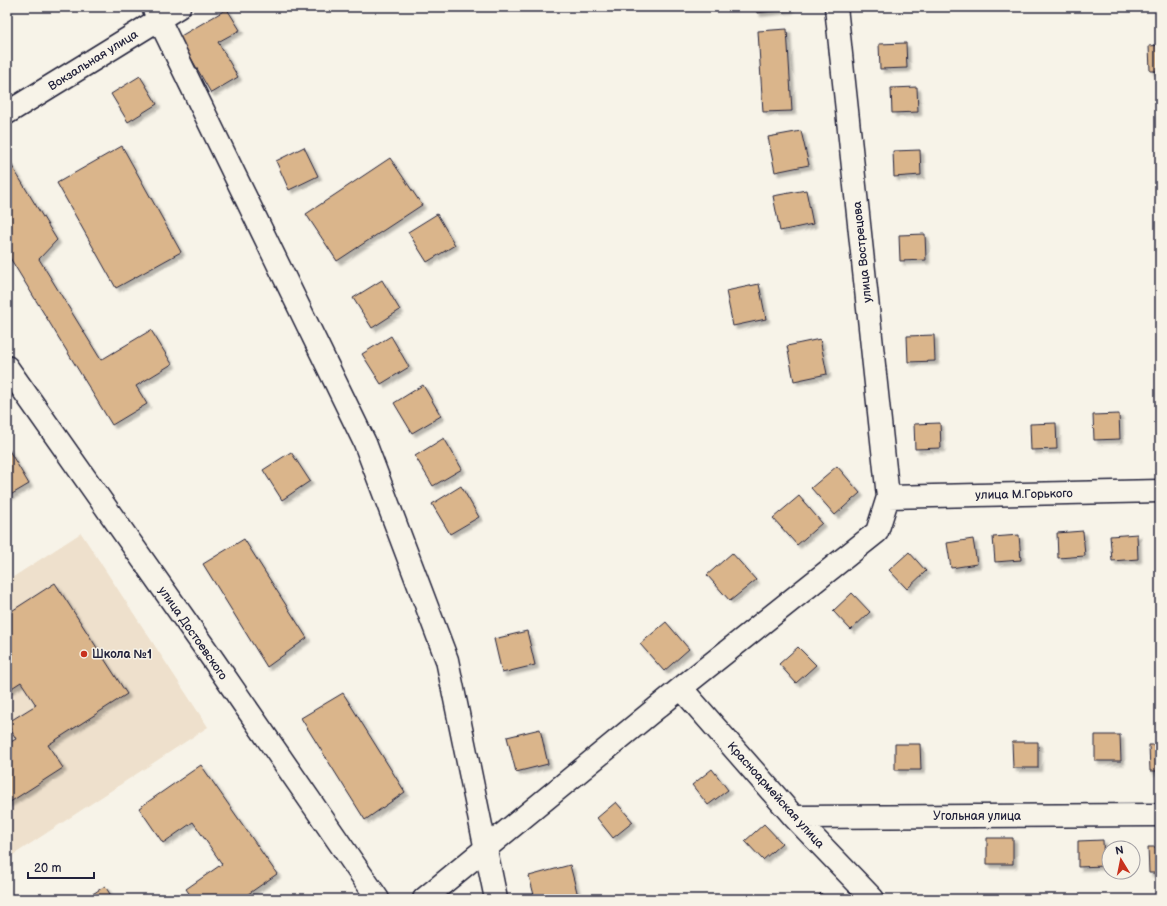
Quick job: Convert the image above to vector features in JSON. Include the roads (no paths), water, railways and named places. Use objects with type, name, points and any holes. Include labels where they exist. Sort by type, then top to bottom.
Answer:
[{"type":"street","name":"Вокзальная улица","points":[[7,113],[156,13],[179,7]]},
{"type":"street","name":"улица Вострецова","points":[[836,7],[888,497]]},
{"type":"street","points":[[156,13],[365,443],[447,660],[496,899]]},
{"type":"street","name":"улица Достоевского","points":[[7,368],[214,661],[378,899]]},
{"type":"street","name":"улица М.Горького","points":[[888,497],[1160,491]]},
{"type":"street","points":[[424,899],[486,850],[681,688],[877,532],[888,497]]},
{"type":"street","name":"Красноармейская улица","points":[[681,688],[794,817],[873,899]]},
{"type":"street","name":"Угольная улица","points":[[794,817],[1160,815]]},
{"type":"place","name":"Школа №1","points":[[84,654]]}]
